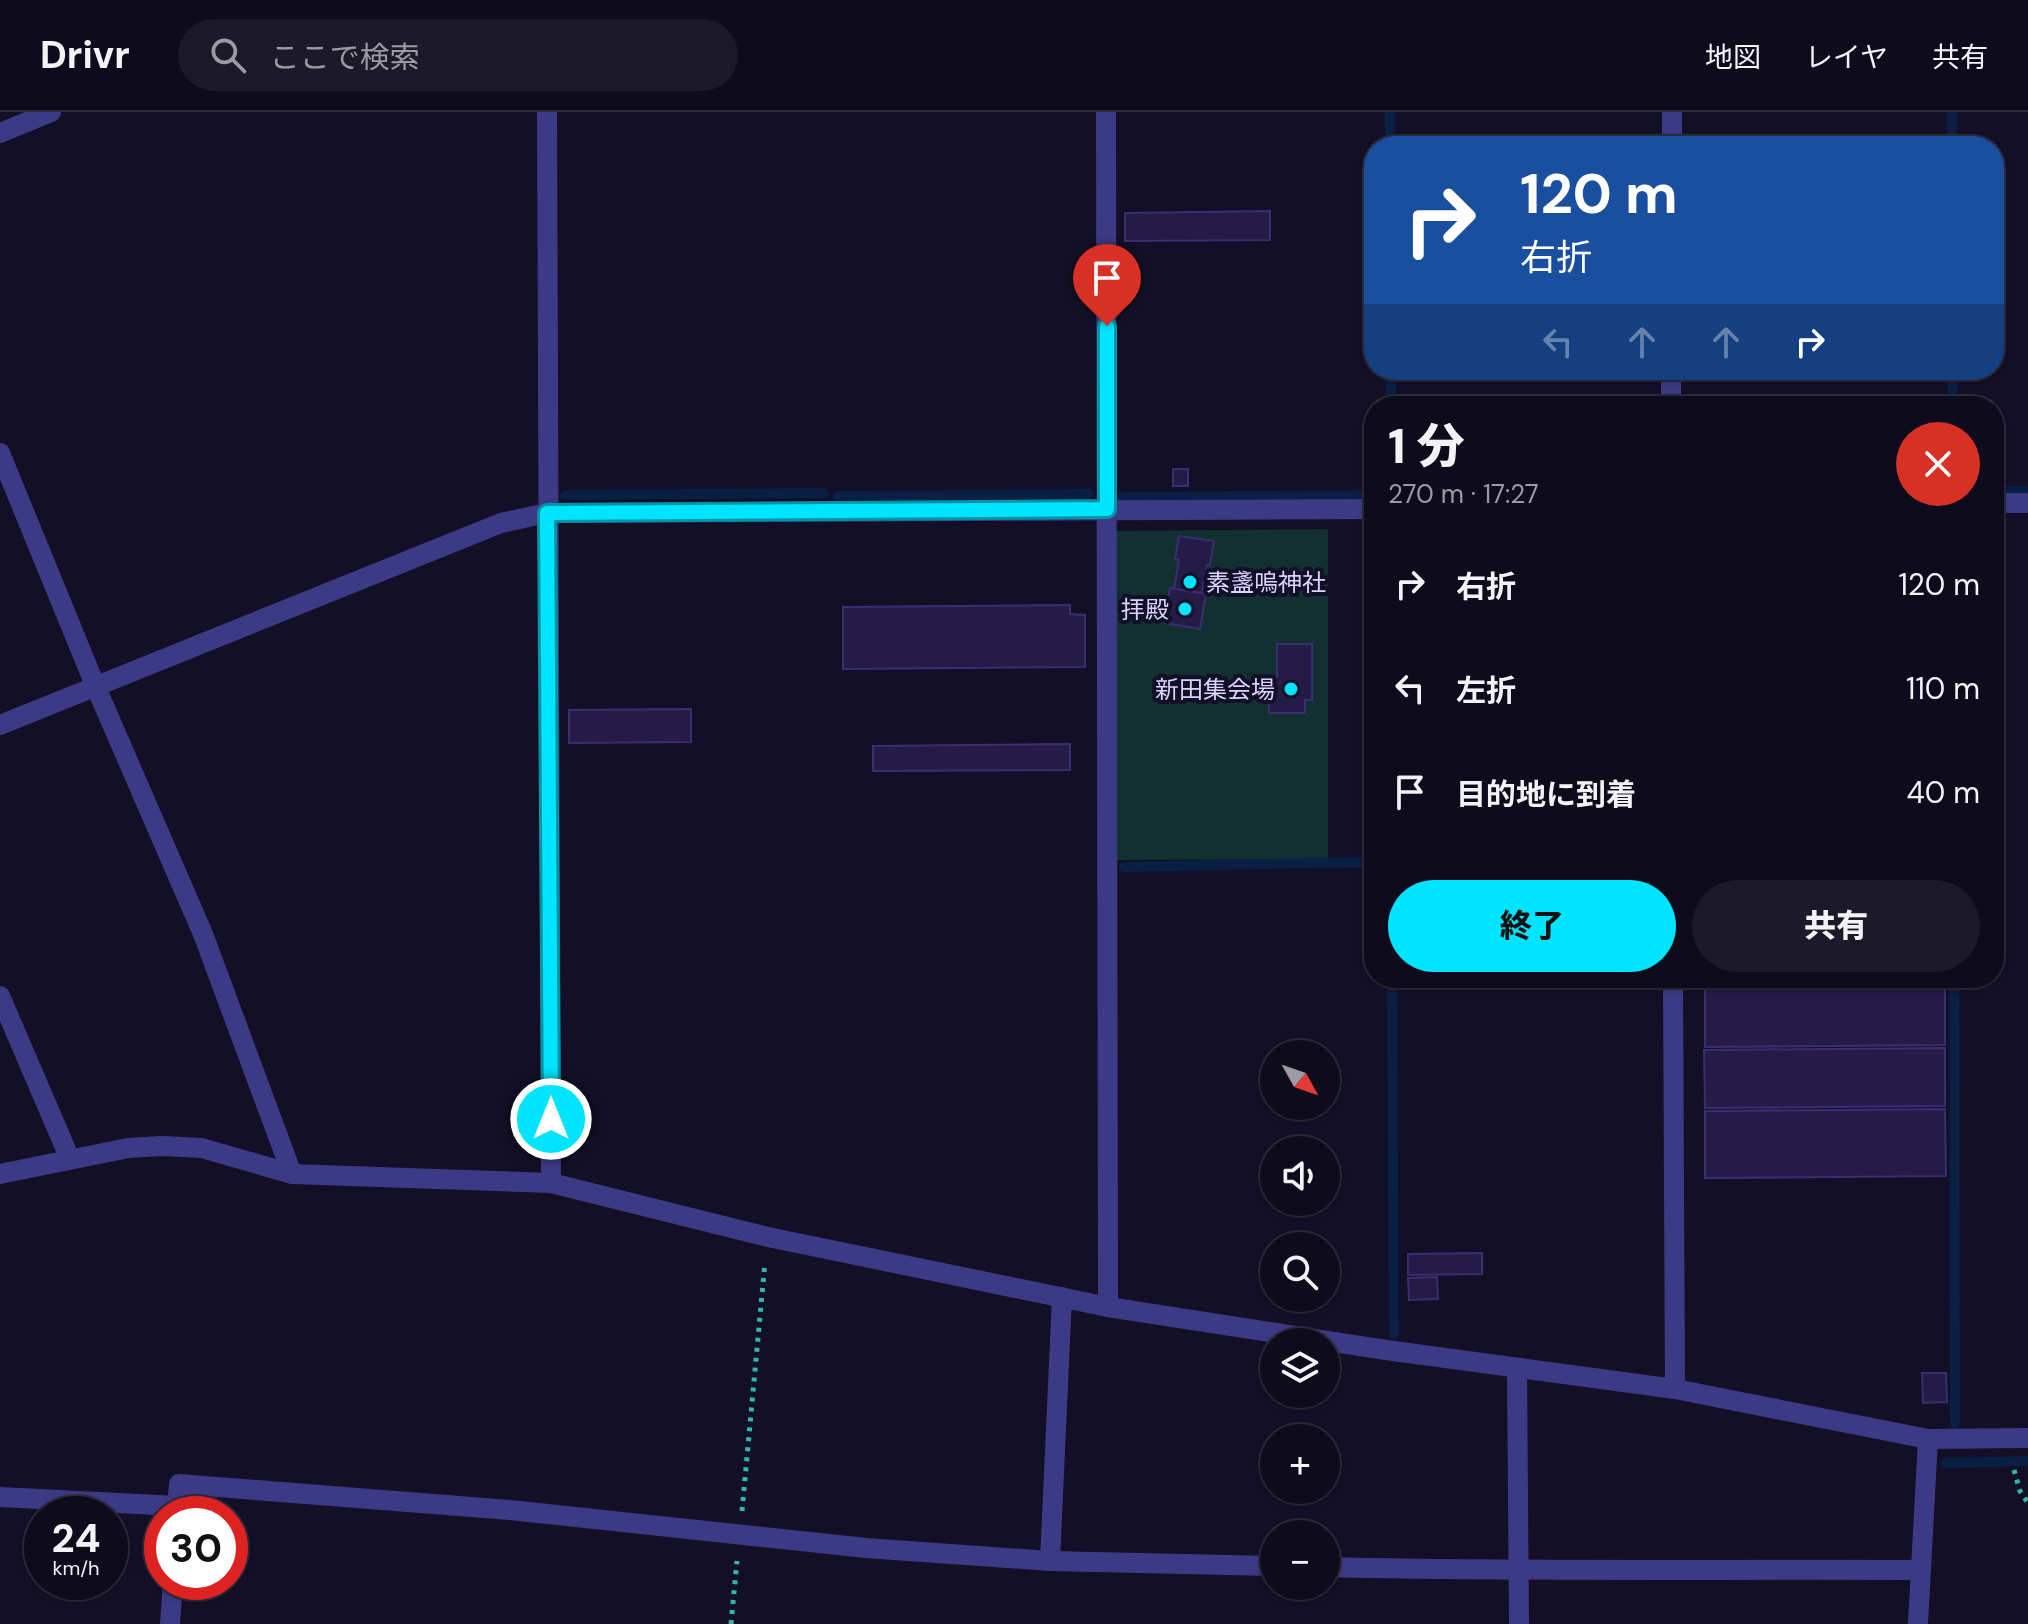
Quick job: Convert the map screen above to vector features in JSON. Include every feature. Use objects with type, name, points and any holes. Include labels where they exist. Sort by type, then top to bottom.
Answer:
[{"type":"street","points":[[0,133],[51,112]]},
{"type":"street","points":[[547,112],[551,1183]]},
{"type":"street","points":[[1106,112],[1108,1307]]},
{"type":"street","points":[[1672,112],[1672,136]]},
{"type":"street","points":[[0,453],[95,685],[203,934],[292,1174]]},
{"type":"street","points":[[2004,503],[2028,503]]},
{"type":"street","points":[[0,725],[501,523],[547,513],[1364,509]]},
{"type":"street","points":[[1673,988],[1675,1389]]},
{"type":"street","points":[[0,996],[70,1159]]},
{"type":"street","points":[[0,1174],[128,1148],[175,1146],[202,1148],[292,1174],[551,1183],[768,1237],[1108,1307],[1675,1389],[1928,1439],[2028,1438]]},
{"type":"street","points":[[1050,1561],[1062,1297]]},
{"type":"street","points":[[1517,1368],[1519,1624]]},
{"type":"street","points":[[1918,1624],[1928,1439]]},
{"type":"street","points":[[178,1496],[179,1484],[510,1510],[866,1548],[1050,1561],[1260,1566]]},
{"type":"street","points":[[0,1497],[144,1508]]},
{"type":"street","points":[[1340,1567],[1518,1572],[1612,1569],[1921,1570]]},
{"type":"street","points":[[170,1624],[172,1600]]},
{"type":"path","points":[[731,1624],[768,1237]]},
{"type":"path","points":[[2014,1470],[2020,1491],[2028,1503]]},
{"type":"green space","points":[[1328,529],[1328,859],[1116,860],[1115,531]]},
{"type":"building","points":[[1270,211],[1270,240],[1125,241],[1125,213]]},
{"type":"building","points":[[1173,469],[1188,469],[1188,486],[1173,486]]},
{"type":"building","points":[[1179,536],[1214,541],[1202,593],[1174,589]]},
{"type":"building","name":"拝殿","points":[[1170,588],[1206,594],[1200,629],[1164,623]]},
{"type":"building","points":[[1070,605],[1070,614],[1085,615],[1085,667],[843,669],[843,607]]},
{"type":"building","name":"新田集会場","points":[[1277,644],[1312,644],[1312,700],[1305,700],[1305,713],[1269,713],[1269,677],[1277,677]]},
{"type":"building","points":[[691,709],[691,742],[569,743],[569,710]]},
{"type":"building","points":[[1070,744],[1070,770],[873,771],[873,746]]},
{"type":"building","points":[[1705,988],[1945,988],[1945,1045],[1705,1047]]},
{"type":"building","points":[[1945,1048],[1945,1106],[1705,1108],[1704,1050]]},
{"type":"building","points":[[1945,1109],[1946,1176],[1705,1178],[1705,1111]]},
{"type":"building","points":[[1482,1253],[1482,1274],[1408,1275],[1408,1254]]},
{"type":"building","points":[[1437,1277],[1438,1299],[1409,1300],[1408,1278]]},
{"type":"building","points":[[1922,1373],[1946,1373],[1947,1402],[1923,1403]]},
{"type":"waterway","points":[[1390,112],[1390,136]]},
{"type":"waterway","points":[[1952,112],[1952,136]]},
{"type":"waterway","points":[[1391,380],[1391,396]]},
{"type":"waterway","points":[[1952,380],[1953,396]]},
{"type":"waterway","points":[[2004,491],[2028,491]]},
{"type":"waterway","points":[[565,495],[824,493]]},
{"type":"waterway","points":[[838,496],[1089,494]]},
{"type":"waterway","points":[[1115,497],[1364,495]]},
{"type":"waterway","points":[[1124,867],[1364,862]]},
{"type":"waterway","points":[[1392,988],[1394,1335]]},
{"type":"waterway","points":[[1954,988],[1955,1423]]},
{"type":"waterway","points":[[1946,1463],[2028,1461]]},
{"type":"place","name":"素盞嗚神社","points":[[1190,582]]},
{"type":"place","name":"拝殿","points":[[1185,609]]},
{"type":"place","name":"新田集会場","points":[[1291,689]]},
{"type":"route","points":[[551,1119],[547,513],[1107,509],[1107,326]]}]
